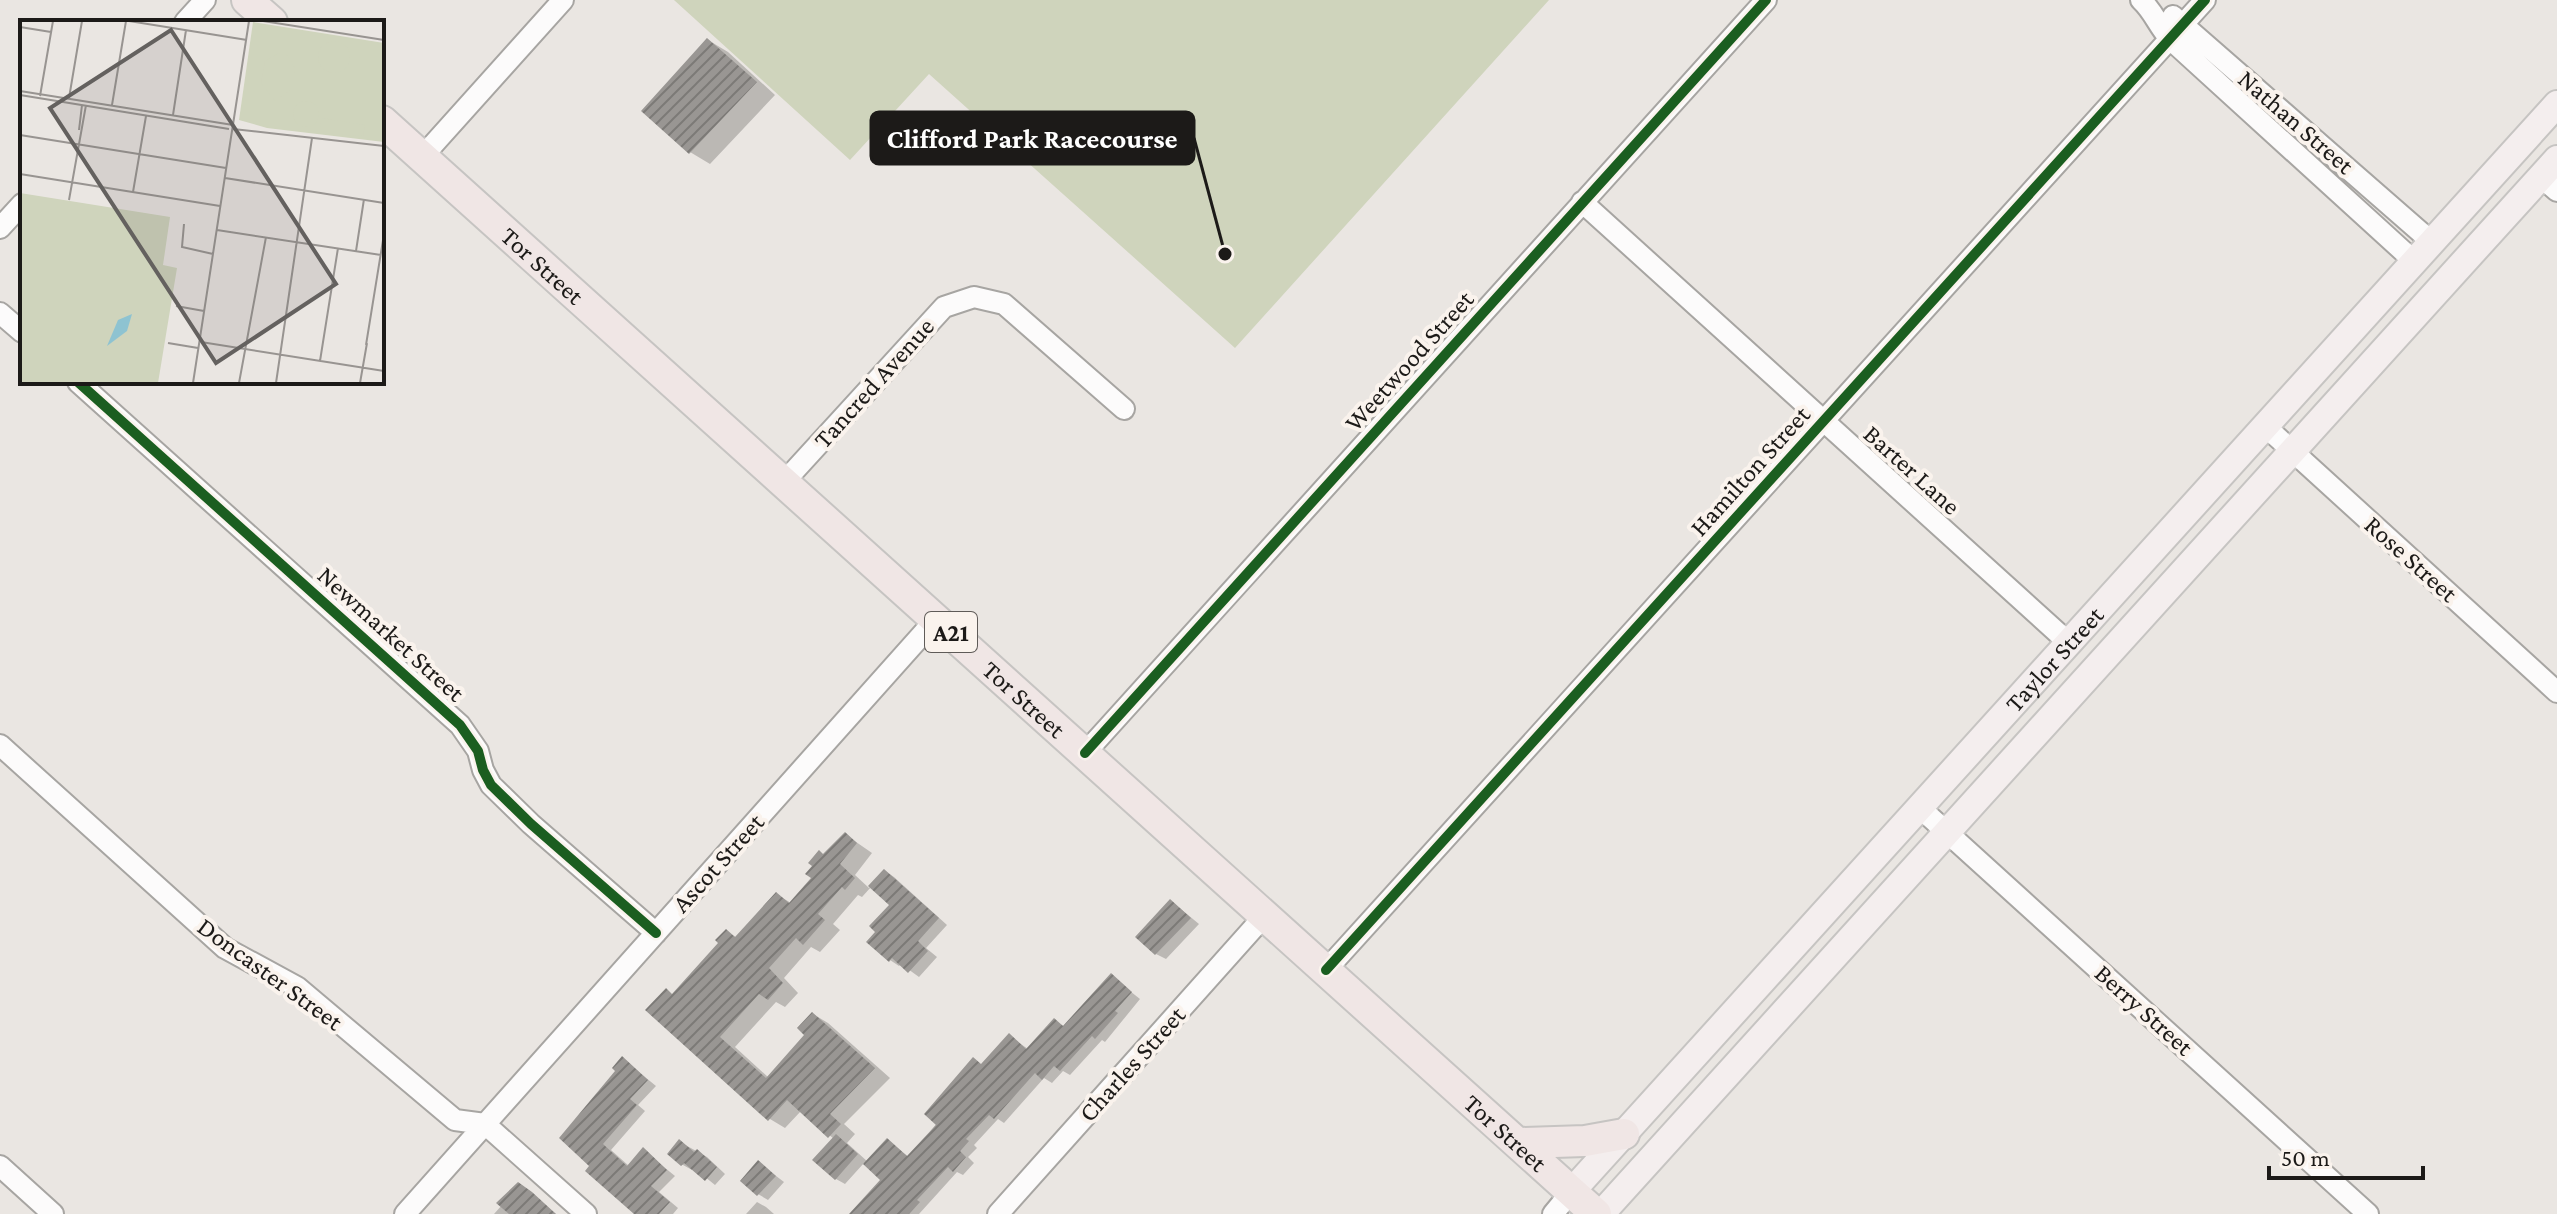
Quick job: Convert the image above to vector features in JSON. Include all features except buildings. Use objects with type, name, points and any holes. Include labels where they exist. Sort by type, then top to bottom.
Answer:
[{"type":"highway","points":[[247,0],[270,20]]},
{"type":"highway","name":"Tor Street","points":[[384,123],[1599,1214]]},
{"type":"highway","points":[[1521,1143],[1585,1141],[1624,1134]]},
{"type":"main road","name":"Taylor Street","points":[[1572,1191],[2557,104]]},
{"type":"main road","name":"Taylor Street","points":[[1599,1214],[2293,452],[2552,176]]},
{"type":"street","points":[[187,20],[205,0]]},
{"type":"street","points":[[422,157],[563,0]]},
{"type":"street","name":"Weetwood Street","points":[[1085,753],[1766,0]]},
{"type":"street","name":"Hamilton Street","points":[[1326,970],[2205,0]]},
{"type":"street","name":"Nathan Street","points":[[2147,6],[2170,14],[2177,31],[2415,262]]},
{"type":"street","name":"Nathan Street","points":[[2177,31],[2433,243]]},
{"type":"street","name":"Barter Lane","points":[[1582,202],[2069,643]]},
{"type":"street","points":[[0,228],[20,206]]},
{"type":"street","name":"Tancred Avenue","points":[[784,482],[944,307],[974,297],[1004,304],[1124,409]]},
{"type":"street","points":[[0,313],[20,330]]},
{"type":"street","name":"Newmarket Street","points":[[80,384],[460,725],[478,751],[491,785],[656,933]]},
{"type":"street","name":"Rose Street","points":[[2266,427],[2557,692]]},
{"type":"street","name":"Ascot Street","points":[[405,1214],[936,619]]},
{"type":"street","name":"Doncaster Street","points":[[0,745],[225,948],[297,987],[455,1120],[485,1124],[586,1214]]},
{"type":"street","name":"Berry Street","points":[[1919,807],[2368,1214]]},
{"type":"street","name":"Charles Street","points":[[998,1214],[1266,914]]},
{"type":"street","points":[[0,1166],[53,1214]]},
{"type":"street","name":"Taylor Street","points":[[1553,1214],[1572,1191]]},
{"type":"green space","points":[[674,0],[1549,0],[1235,348],[929,74],[850,160]]},
{"type":"cycle path","points":[[1085,753],[1766,0]]},
{"type":"cycle path","points":[[1326,970],[2205,0]]},
{"type":"cycle path","points":[[80,384],[460,725],[478,751],[491,785],[656,933]]},
{"type":"place","name":"Clifford Park Racecourse","points":[[1225,254]]}]
